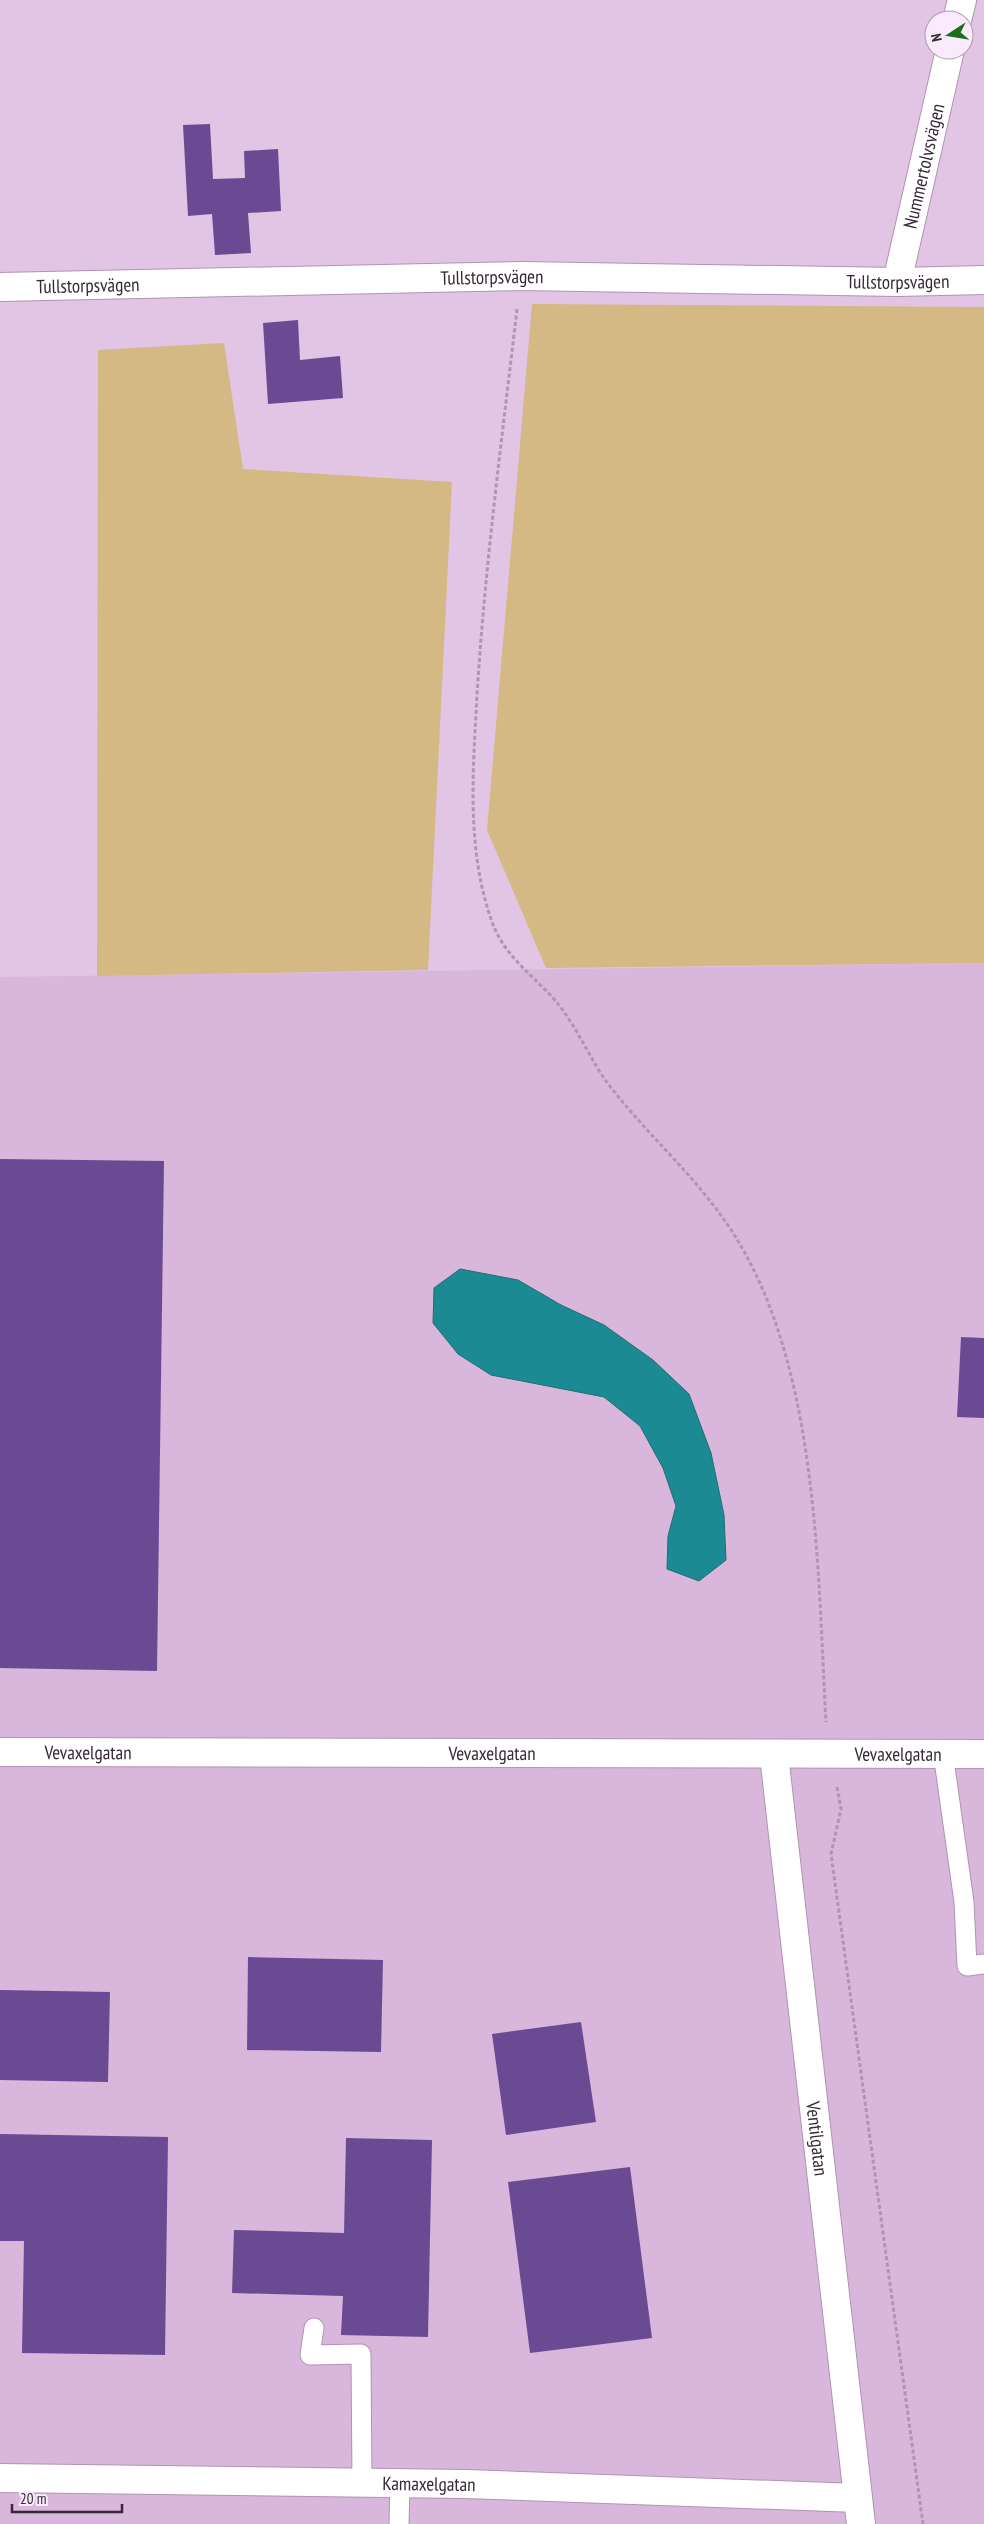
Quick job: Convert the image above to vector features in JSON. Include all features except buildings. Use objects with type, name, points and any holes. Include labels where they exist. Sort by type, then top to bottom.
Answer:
[{"type":"street","name":"Nummertolvsvägen","points":[[897,282],[948,60]]},
{"type":"street","name":"Tullstorpsvägen","points":[[0,287],[521,276],[897,282],[984,280]]},
{"type":"street","name":"Vevaxelgatan","points":[[0,1752],[984,1754]]},
{"type":"street","name":"Ventilgatan","points":[[774,1755],[859,2511]]},
{"type":"street","name":"Kamaxelgatan","points":[[0,2478],[400,2483],[859,2511]]},
{"type":"lane","points":[[943,1754],[964,1902],[967,1966],[984,1964]]},
{"type":"lane","points":[[314,2328],[310,2356],[361,2354],[362,2483]]},
{"type":"lane","points":[[399,2524],[400,2483]]},
{"type":"path","points":[[521,276],[482,615],[472,819],[484,895],[493,926],[507,952],[553,998],[580,1033],[604,1078],[634,1117],[717,1210],[745,1249],[770,1309],[787,1365],[800,1421],[815,1526],[826,1722],[841,1809],[831,1854],[923,2524]]},
{"type":"shaded area","points":[[532,304],[984,307],[984,963],[546,968],[487,830]]},
{"type":"shaded area","points":[[224,343],[243,469],[452,482],[428,970],[97,976],[98,350]]},
{"type":"shaded area","points":[[984,963],[984,2524],[0,2524],[0,977]]},
{"type":"shaded area","points":[[460,1269],[518,1280],[561,1305],[604,1325],[653,1360],[689,1394],[711,1453],[724,1515],[726,1560],[699,1581],[667,1569],[668,1536],[676,1506],[663,1468],[640,1426],[604,1397],[491,1375],[458,1354],[433,1323],[434,1288]]}]
